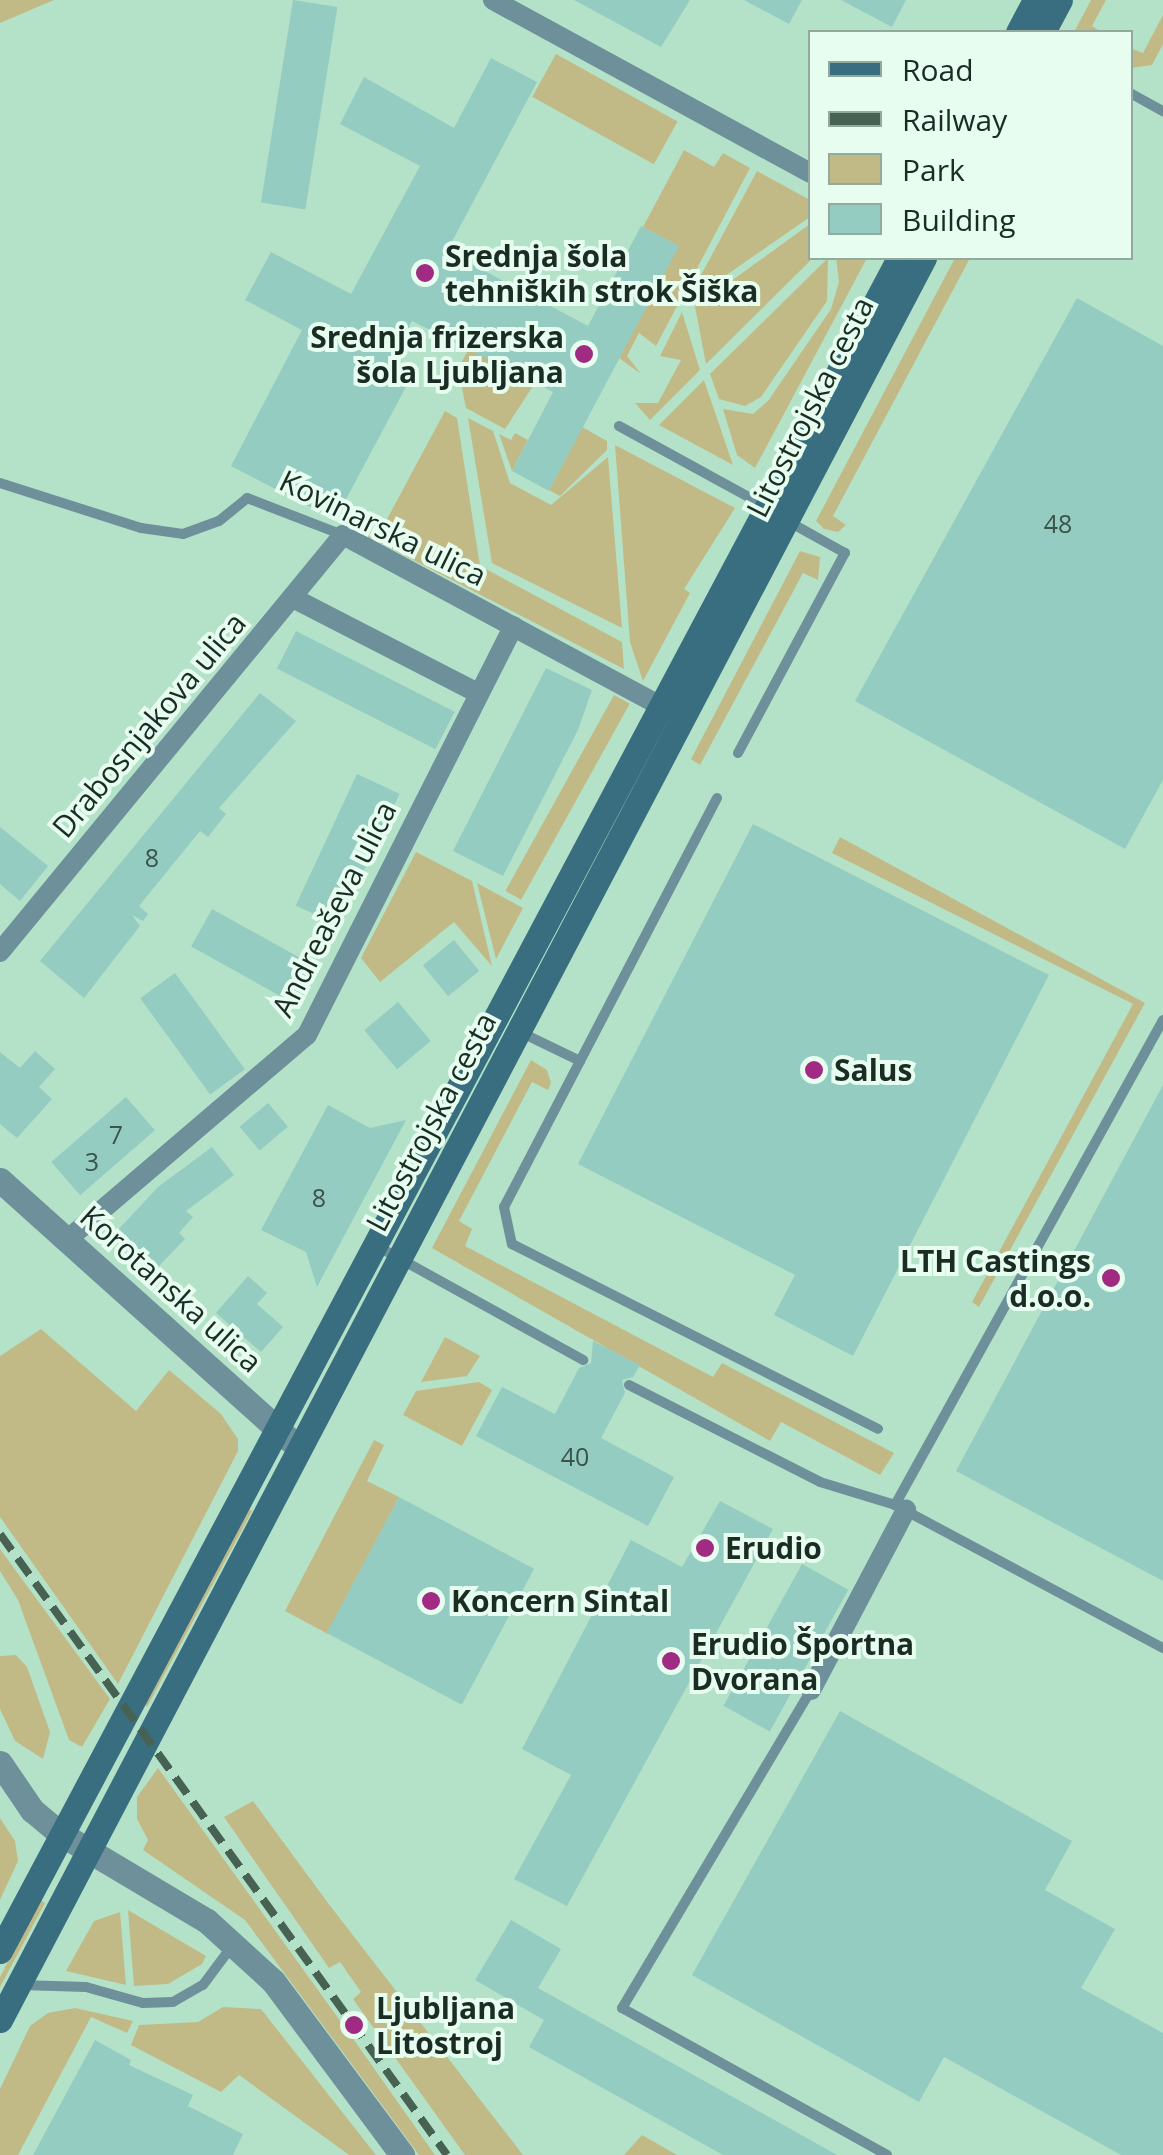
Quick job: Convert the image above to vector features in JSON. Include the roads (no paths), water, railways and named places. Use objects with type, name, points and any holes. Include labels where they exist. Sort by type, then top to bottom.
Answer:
[{"type":"main road","points":[[1019,30],[1035,0]]},
{"type":"main road","points":[[1043,30],[1060,0]]},
{"type":"main road","name":"Litostrojska cesta","points":[[507,1024],[660,705],[898,260]]},
{"type":"main road","name":"Litostrojska cesta","points":[[1,1947],[277,1428],[386,1250],[507,1024],[683,718],[923,260]]},
{"type":"main road","name":"Litostrojska cesta","points":[[0,2020],[297,1447],[386,1250]]},
{"type":"main road","points":[[246,1486],[269,1499]]},
{"type":"street","points":[[493,0],[808,172]]},
{"type":"street","name":"Drabosnjakova ulica","points":[[0,952],[343,536]]},
{"type":"street","name":"Kovinarska ulica","points":[[343,536],[683,718]]},
{"type":"street","points":[[292,598],[478,694],[514,626]]},
{"type":"street","name":"Andreaševa ulica","points":[[68,1239],[306,1036],[478,694]]},
{"type":"street","name":"Korotanska ulica","points":[[0,1180],[297,1447]]},
{"type":"street","points":[[810,1690],[901,1507]]},
{"type":"street","points":[[0,1763],[32,1810],[61,1834],[234,1943],[299,2012],[402,2155]]},
{"type":"lane","points":[[1133,96],[1163,111]]},
{"type":"lane","points":[[619,426],[846,554],[738,754]]},
{"type":"lane","name":"Kovinarska ulica","points":[[0,484],[184,534],[220,521],[247,498],[343,536]]},
{"type":"lane","points":[[717,798],[504,1208],[512,1244],[878,1428]]},
{"type":"lane","points":[[901,1507],[1163,1020]]},
{"type":"lane","points":[[507,1024],[580,1062]]},
{"type":"lane","points":[[386,1250],[584,1360]]},
{"type":"lane","points":[[628,1386],[820,1482],[901,1507],[1163,1648]]},
{"type":"lane","points":[[810,1690],[622,2008],[887,2155]]},
{"type":"lane","points":[[20,1985],[86,1987],[144,2002],[173,2002],[203,1985],[234,1943]]},
{"type":"railway","points":[[0,1534],[447,2155]]},
{"type":"place","name":"Srednja šola tehniških strok Šiška","points":[[425,273]]},
{"type":"place","name":"Srednja frizerska šola Ljubljana","points":[[584,354]]},
{"type":"place","name":"Salus","points":[[814,1070]]},
{"type":"place","name":"LTH Castings d.o.o.","points":[[1111,1278]]},
{"type":"place","name":"Erudio","points":[[705,1548]]},
{"type":"place","name":"Koncern Sintal","points":[[431,1601]]},
{"type":"place","name":"Erudio Športna Dvorana","points":[[671,1661]]},
{"type":"place","name":"Ljubljana Litostroj","points":[[354,2025]]}]
